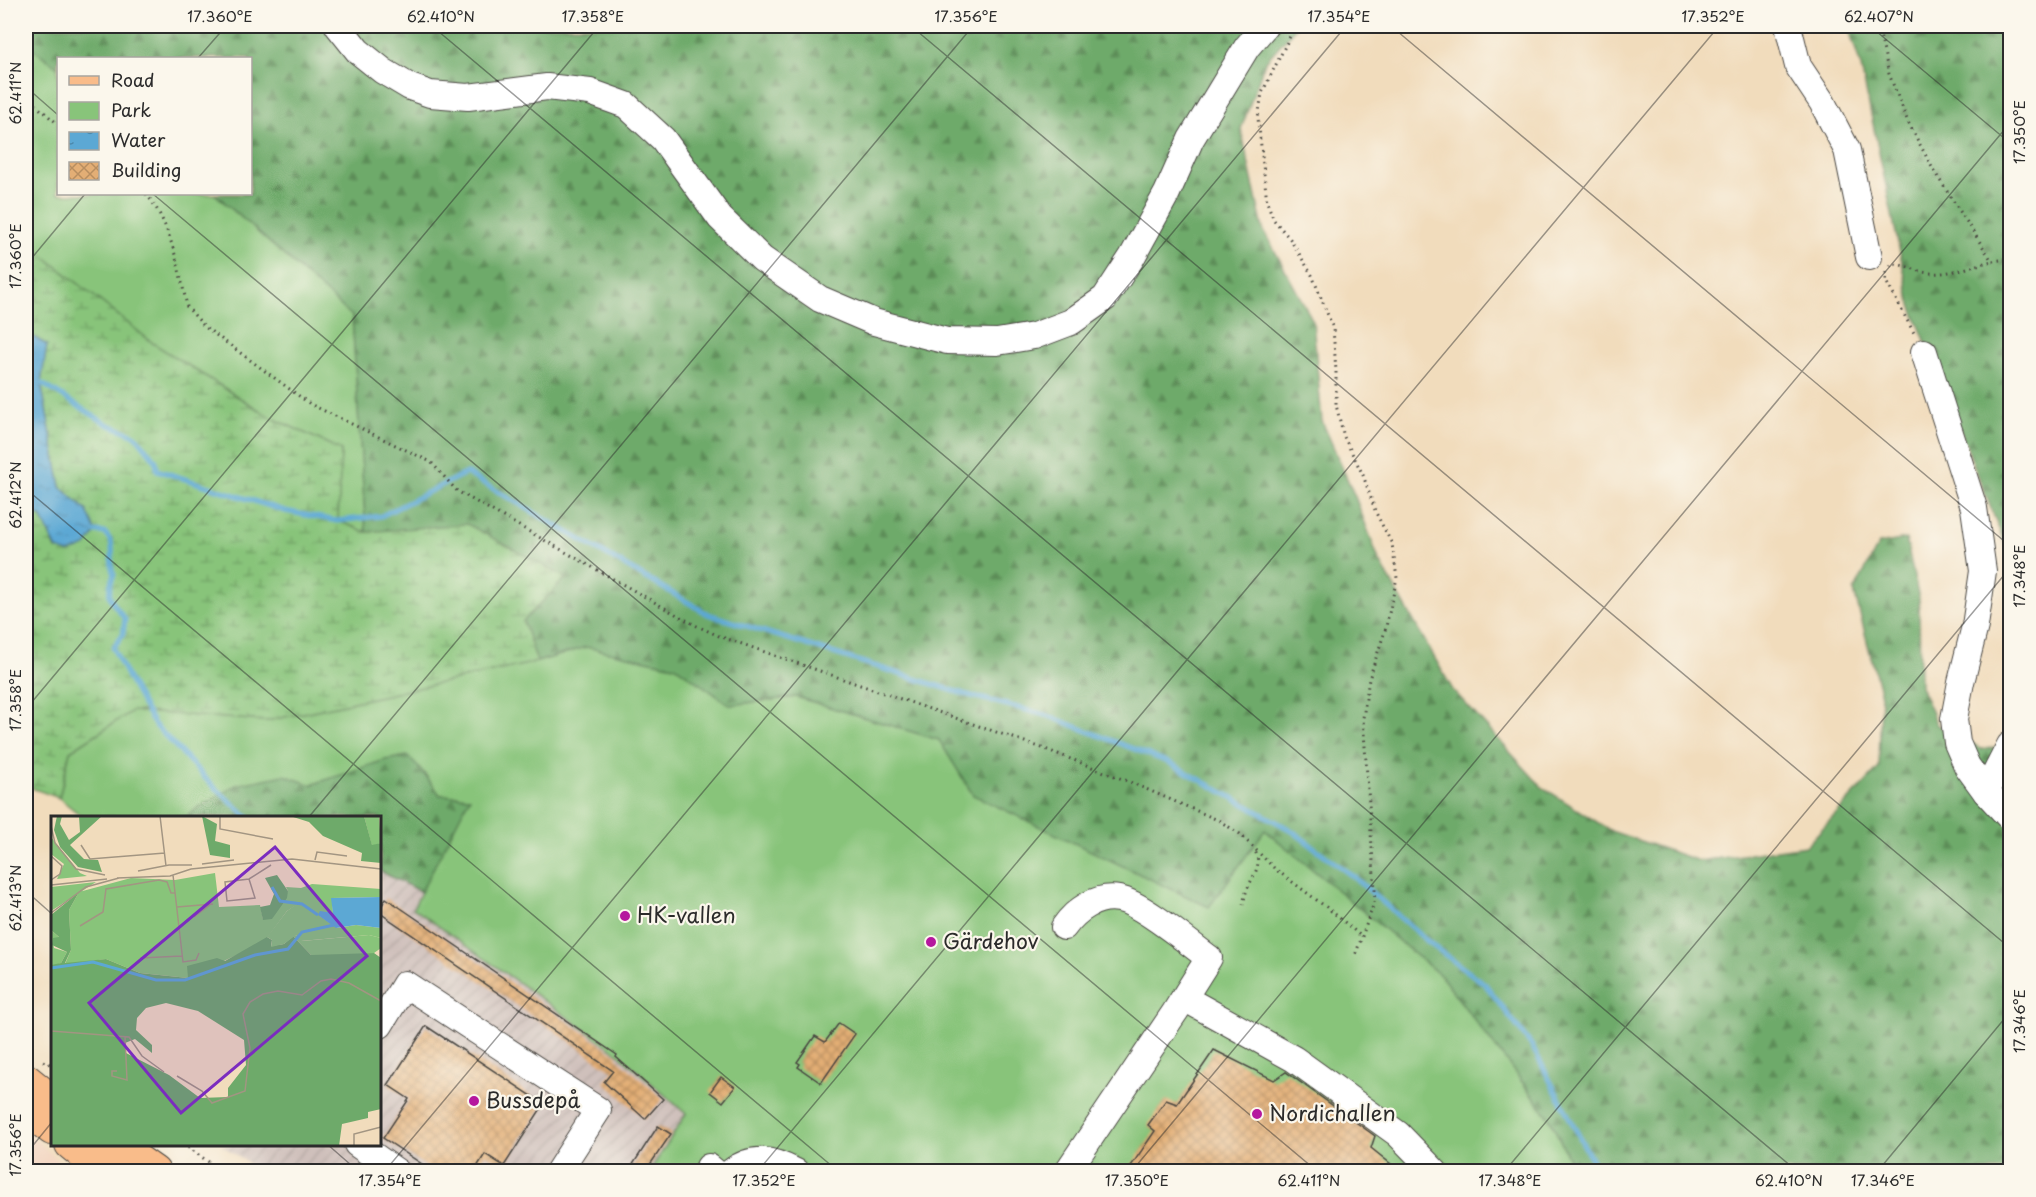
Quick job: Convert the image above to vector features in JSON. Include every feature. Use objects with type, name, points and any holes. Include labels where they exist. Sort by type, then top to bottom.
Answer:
[{"type":"main road","points":[[26,1076],[51,1082]]},
{"type":"main road","points":[[26,1080],[51,1100]]},
{"type":"main road","points":[[26,1108],[51,1129]]},
{"type":"main road","points":[[75,1146],[100,1157],[155,1172]]},
{"type":"main road","points":[[135,1146],[155,1172]]},
{"type":"street","points":[[338,26],[358,51],[383,71],[410,87],[430,94],[468,97],[547,87],[590,92],[626,105],[663,140],[720,218],[762,259],[820,299],[874,322],[947,340],[997,342],[1034,336],[1071,322],[1105,298],[1132,256],[1167,193],[1191,140],[1247,47],[1265,26]]},
{"type":"street","points":[[1788,26],[1798,66],[1822,102],[1847,150],[1869,257]]},
{"type":"street","points":[[1924,352],[1974,508],[1983,572],[1975,626],[1960,682],[1954,719],[1957,743],[1967,766],[1986,792],[2010,818]]},
{"type":"street","points":[[1986,792],[2010,745]]},
{"type":"street","points":[[1064,927],[1085,906],[1101,900],[1120,899],[1144,911],[1209,958],[1067,1172]]},
{"type":"street","points":[[381,1023],[405,984],[598,1110],[558,1172]]},
{"type":"street","points":[[1184,998],[1294,1059],[1398,1134],[1435,1172]]},
{"type":"street","points":[[360,1146],[397,1172]]},
{"type":"street","points":[[718,1170],[755,1160],[779,1163],[796,1172]]},
{"type":"path","points":[[1295,26],[1262,93],[1258,118],[1267,202],[1274,220],[1290,239],[1312,275],[1333,328],[1336,405],[1344,437],[1363,475],[1376,513],[1392,544],[1397,578],[1385,632],[1369,679],[1363,718],[1375,890],[1374,903],[1355,956]]},
{"type":"path","points":[[1878,26],[1889,74],[1908,122],[1934,171],[1992,261]]},
{"type":"path","points":[[26,97],[57,123]]},
{"type":"path","points":[[147,195],[169,237],[187,307],[199,321],[310,404],[432,462],[457,491],[636,593],[719,636],[1045,749],[1218,820],[1251,843],[1275,869],[1362,937]]},
{"type":"path","points":[[1924,352],[1886,281],[1887,269],[1892,264],[1901,264],[1927,273],[1943,273],[1992,261],[2010,260]]},
{"type":"path","points":[[1243,905],[1258,866],[1257,855],[1251,843]]},
{"type":"path","points":[[186,1146],[223,1172]]},
{"type":"shaded area","points":[[381,872],[421,892],[413,907],[615,1051],[687,1114],[650,1171],[260,1171],[222,1146],[381,1146]]},
{"type":"shaded area","points":[[26,1131],[70,1171],[26,1171]]},
{"type":"green space","points":[[26,26],[1297,26],[1265,62],[1241,129],[1263,229],[1313,321],[1322,421],[1356,499],[1379,560],[1453,690],[1542,787],[1611,831],[1699,861],[1806,846],[1879,768],[1881,695],[1854,591],[1879,544],[1906,539],[1919,599],[1920,686],[1937,725],[1982,749],[2010,747],[2010,1171],[1575,1171],[1549,1117],[1441,976],[1265,830],[1209,907],[973,795],[939,740],[796,697],[730,705],[675,666],[586,647],[537,662],[523,621],[565,578],[467,524],[366,532],[352,316],[216,195],[252,195],[252,57],[57,57],[57,66],[26,44]]},
{"type":"green space","points":[[1848,26],[2010,26],[2010,557],[1911,305],[1861,67]]},
{"type":"green space","points":[[26,44],[57,66],[57,195],[216,195],[352,316],[366,532],[337,521],[341,450],[270,417],[154,344],[26,242]]},
{"type":"green space","points":[[26,242],[154,344],[270,417],[341,450],[338,521],[366,532],[467,524],[566,578],[523,621],[537,662],[266,721],[132,711],[70,751],[59,798],[26,786],[26,512],[41,516],[56,549],[87,511],[61,487],[41,383],[47,345],[26,333]]},
{"type":"green space","name":"Gärdehov","points":[[586,647],[675,666],[730,705],[796,697],[940,740],[973,795],[1264,829],[1441,976],[1549,1117],[1575,1171],[650,1171],[686,1114],[615,1051],[413,908],[469,797],[440,795],[423,772],[338,777],[310,785],[284,775],[198,808],[187,816],[82,816],[59,798],[70,751],[132,711],[266,721],[537,662]]},
{"type":"green space","points":[[407,756],[423,772],[440,795],[470,797],[421,892],[381,872],[381,816],[187,816],[236,785],[284,775],[311,785],[385,760]]},
{"type":"water","points":[[26,333],[47,345],[41,383],[61,487],[87,511],[96,532],[86,546],[69,553],[57,549],[41,516],[26,512]]},
{"type":"building","points":[[386,898],[617,1055],[616,1057],[663,1099],[645,1119],[604,1082],[613,1071],[381,914],[381,907]]},
{"type":"building","points":[[839,1023],[855,1034],[821,1083],[798,1067],[800,1064],[797,1062],[815,1036],[825,1042]]},
{"type":"building","name":"Bussdepå","points":[[426,1026],[544,1104],[504,1166],[485,1154],[474,1172],[434,1172],[383,1138],[409,1099],[388,1085]]},
{"type":"building","name":"Nordichallen","points":[[1214,1050],[1274,1080],[1286,1072],[1375,1136],[1371,1148],[1401,1172],[1127,1172],[1155,1131],[1148,1125],[1166,1100],[1177,1104]]},
{"type":"building","points":[[721,1077],[735,1087],[723,1102],[710,1092]]},
{"type":"building","points":[[658,1126],[671,1134],[645,1172],[628,1172]]},
{"type":"waterway","points":[[41,383],[107,424],[135,435],[156,461],[157,470],[285,511],[337,521],[381,516],[466,473],[708,614],[964,694],[1046,715],[1170,763],[1291,830],[1355,878],[1433,946],[1485,984],[1532,1046],[1598,1172]]},
{"type":"waterway","points":[[96,532],[105,533],[111,541],[114,574],[110,594],[113,603],[125,619],[123,634],[113,648],[132,686],[154,724],[212,785],[247,816]]},
{"type":"place","name":"HK-vallen","points":[[625,916]]},
{"type":"place","name":"Gärdehov","points":[[931,942]]},
{"type":"place","name":"Bussdepå","points":[[474,1101]]},
{"type":"place","name":"Nordichallen","points":[[1257,1114]]}]
